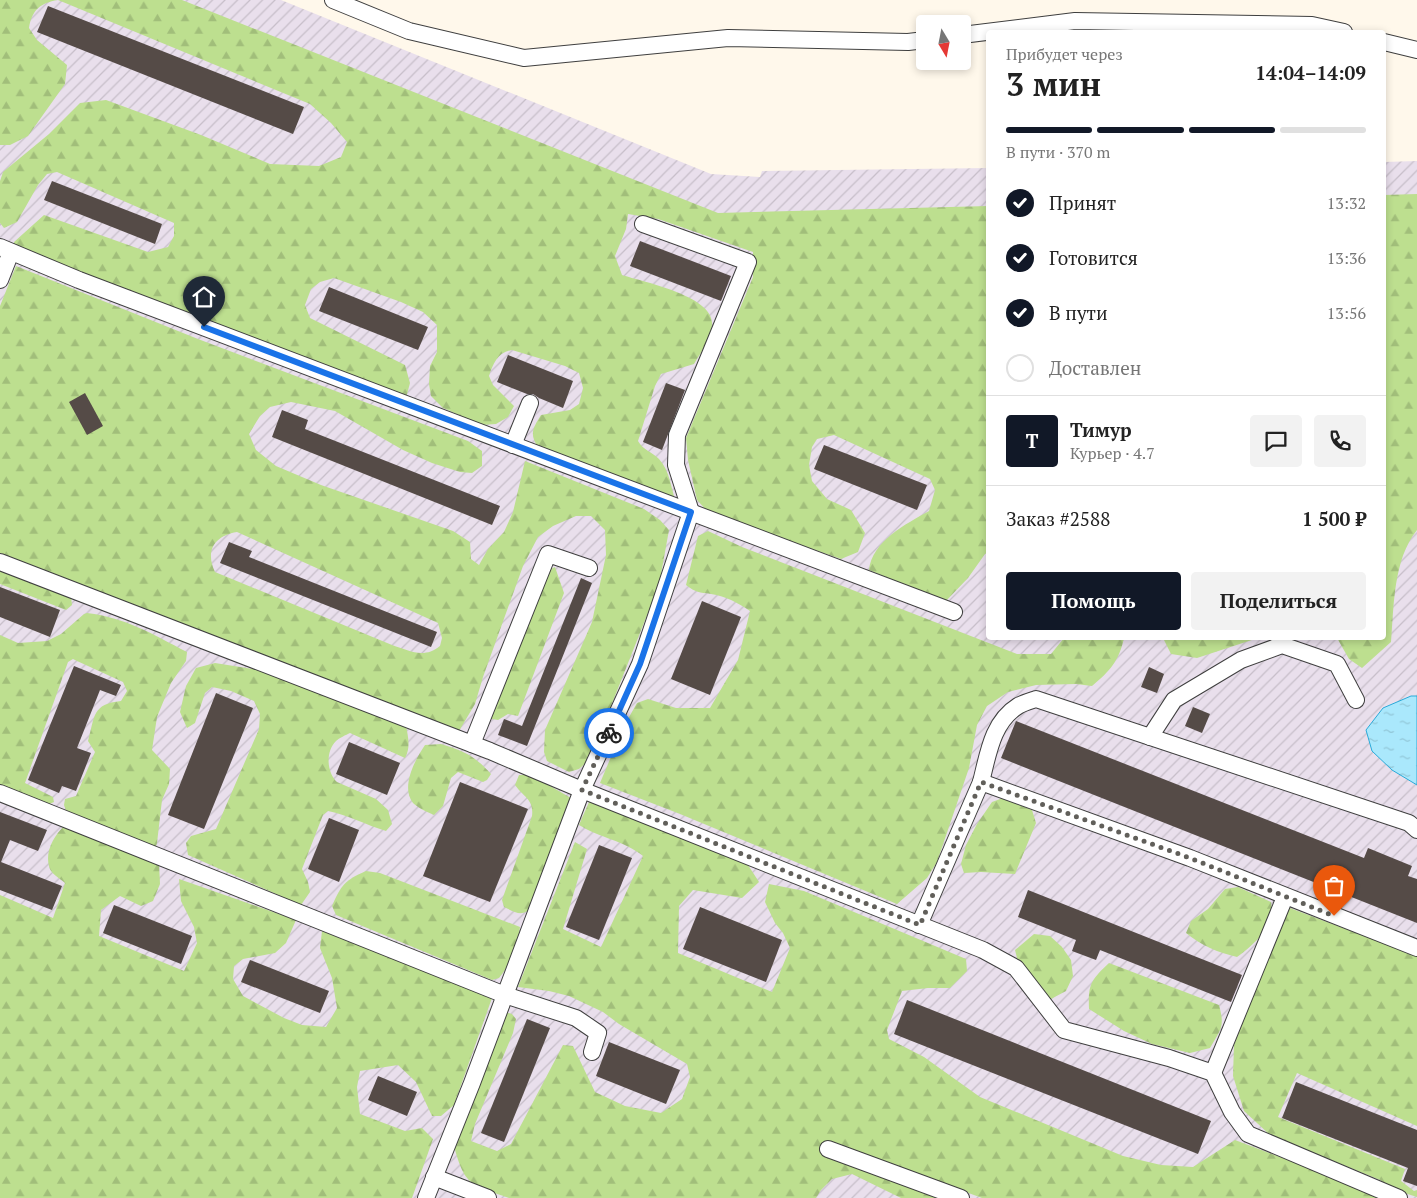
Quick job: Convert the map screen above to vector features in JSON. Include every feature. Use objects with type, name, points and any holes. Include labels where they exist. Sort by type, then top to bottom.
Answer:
[{"type":"lane","points":[[333,0],[409,31],[524,58],[728,38],[916,41]]},
{"type":"lane","points":[[1002,30],[1075,21],[1312,25],[1335,30]]},
{"type":"lane","points":[[971,34],[986,32]]},
{"type":"lane","points":[[1386,42],[1417,50]]},
{"type":"lane","points":[[426,1198],[582,790],[640,664],[691,512],[676,464],[677,435],[748,262],[643,224]]},
{"type":"lane","points":[[0,280],[6,250],[79,280],[954,612]]},
{"type":"lane","points":[[513,445],[530,403]]},
{"type":"lane","points":[[472,744],[548,554],[589,568]]},
{"type":"lane","points":[[0,562],[472,744],[582,790],[983,950],[1016,968],[1064,1030],[1169,1058],[1213,1074],[1232,1112],[1248,1134],[1398,1198]]},
{"type":"lane","points":[[1150,737],[1174,700],[1241,660],[1282,646],[1337,664],[1356,700]]},
{"type":"lane","points":[[920,925],[981,782],[994,734],[1009,714],[1018,706],[1036,699],[1409,824],[1417,830]]},
{"type":"lane","points":[[981,782],[1190,858],[1417,948]]},
{"type":"lane","points":[[0,793],[505,995],[576,1018],[598,1033],[592,1052]]},
{"type":"lane","points":[[1213,1074],[1285,897]]},
{"type":"lane","points":[[828,1149],[961,1198]]},
{"type":"lane","points":[[434,1176],[488,1198]]},
{"type":"shaded area","points":[[0,0],[281,0],[711,174],[760,177],[762,171],[986,168],[986,640],[1386,640],[1386,162],[1417,161],[1417,1198],[0,1198]]},
{"type":"green space","points":[[0,0],[58,0],[46,3],[38,8],[32,16],[29,28],[37,40],[67,65],[65,84],[28,136],[10,145],[0,145]]},
{"type":"green space","points":[[58,0],[182,0],[718,213],[986,206],[986,554],[968,578],[945,602],[869,570],[876,550],[891,534],[929,511],[935,490],[930,479],[834,435],[817,439],[812,447],[809,465],[812,481],[827,499],[851,510],[865,533],[858,552],[841,559],[709,513],[697,500],[688,460],[686,438],[753,277],[753,252],[658,219],[628,214],[626,229],[615,256],[622,275],[660,286],[690,298],[702,306],[710,315],[712,325],[708,341],[694,364],[661,374],[655,386],[638,441],[642,447],[663,464],[668,474],[676,503],[538,447],[533,431],[541,415],[570,410],[579,404],[583,388],[579,373],[565,366],[512,350],[503,353],[492,367],[489,376],[493,385],[514,406],[508,417],[496,424],[482,425],[443,408],[431,396],[429,384],[430,366],[437,352],[437,325],[423,312],[401,302],[334,278],[320,282],[311,289],[305,305],[310,318],[405,365],[410,383],[406,398],[15,249],[14,242],[44,215],[148,252],[168,247],[174,236],[174,223],[57,172],[47,174],[38,185],[17,222],[4,228],[0,223],[0,181],[3,172],[49,134],[80,103],[106,100],[201,135],[270,164],[319,166],[341,157],[347,142],[331,123],[310,104]]},
{"type":"green space","points":[[1417,194],[1417,530],[1403,555],[1399,569],[1394,599],[1391,642],[1362,668],[1349,659],[1338,640],[1386,640],[1386,195]]},
{"type":"green space","points":[[16,266],[198,339],[468,441],[482,451],[482,466],[472,473],[460,472],[432,463],[403,450],[335,411],[291,402],[270,407],[260,416],[249,434],[256,450],[276,466],[321,485],[453,531],[470,542],[471,559],[479,565],[488,549],[504,532],[513,512],[525,461],[644,509],[660,520],[669,530],[659,585],[590,759],[579,769],[569,772],[547,761],[544,752],[545,730],[592,622],[606,555],[605,530],[591,516],[576,516],[553,526],[538,537],[523,566],[475,704],[459,731],[0,553],[0,306]],"holes":[[[237,532],[438,623],[442,638],[440,646],[423,653],[405,650],[215,572],[212,564],[212,551],[217,541],[222,537]]]},
{"type":"green space","points":[[708,531],[742,547],[1017,654],[1051,654],[1062,640],[1124,640],[1122,646],[1113,665],[1092,686],[1076,684],[1036,685],[1008,692],[987,706],[977,725],[969,768],[937,862],[927,878],[897,904],[600,783],[624,726],[637,703],[648,699],[676,708],[710,708],[738,660],[750,611],[727,598],[698,592],[686,585],[698,536]]},
{"type":"green space","points":[[555,567],[564,593],[518,716],[508,714],[498,720],[492,719],[490,712],[546,571]]},
{"type":"green space","points":[[0,570],[71,597],[72,605],[66,610],[0,584]]},
{"type":"green space","points":[[87,613],[127,623],[187,652],[186,661],[171,683],[157,717],[152,750],[170,769],[169,784],[162,800],[157,843],[156,846],[151,848],[68,816],[64,805],[65,799],[76,796],[95,752],[88,741],[96,713],[105,705],[121,701],[127,691],[123,682],[73,659],[68,662],[25,783],[53,797],[54,802],[47,805],[0,786],[0,635],[18,643],[47,641],[61,634]]},
{"type":"green space","points":[[1164,640],[1252,640],[1197,658],[1171,654]]},
{"type":"green space","points":[[215,663],[260,670],[406,725],[408,746],[405,758],[350,733],[337,740],[332,746],[329,756],[329,768],[337,782],[376,799],[388,810],[392,824],[386,831],[328,811],[323,815],[302,869],[310,892],[301,905],[188,855],[186,843],[191,836],[216,829],[259,729],[260,714],[254,701],[231,691],[212,687],[205,693],[195,723],[187,728],[180,712],[186,686],[196,668]]},
{"type":"green space","points":[[441,744],[469,755],[491,774],[483,782],[458,772],[451,778],[443,806],[434,815],[413,803],[408,789],[414,765],[425,745]]},
{"type":"green space","points":[[519,775],[531,775],[571,798],[531,907],[522,913],[504,907],[502,900],[532,816],[530,802],[515,785]]},
{"type":"green space","points":[[1003,798],[1032,810],[1036,823],[1015,874],[964,873],[961,864],[966,845],[992,802]]},
{"type":"green space","points":[[589,802],[708,846],[748,865],[759,882],[742,898],[693,890],[679,906],[678,953],[772,992],[790,948],[765,902],[769,884],[804,891],[966,959],[967,971],[950,988],[902,991],[887,1030],[889,1039],[924,1057],[980,1097],[1123,1156],[1161,1165],[1193,1167],[1235,1140],[1388,1198],[982,1198],[834,1143],[827,1143],[950,1198],[901,1198],[852,1174],[832,1179],[816,1198],[509,1198],[486,1190],[466,1177],[454,1146],[505,1012],[512,1014],[516,1019],[513,1033],[475,1124],[471,1141],[497,1151],[511,1144],[563,1045],[573,1046],[595,1092],[625,1106],[661,1113],[682,1099],[690,1077],[687,1064],[619,1024],[603,1012],[569,996],[518,987],[575,842],[587,849],[563,929],[601,947],[643,856],[628,847],[579,825]]},
{"type":"green space","points":[[64,826],[159,863],[160,884],[153,901],[141,906],[120,896],[101,910],[99,936],[184,971],[197,943],[194,927],[181,901],[179,879],[296,920],[286,943],[275,953],[243,959],[234,966],[233,979],[243,996],[284,1018],[302,1025],[326,1027],[337,1008],[332,978],[320,948],[322,931],[492,998],[454,1105],[441,1116],[432,1116],[416,1082],[398,1065],[360,1071],[357,1087],[360,1114],[405,1131],[422,1128],[433,1139],[412,1198],[0,1198],[0,895],[53,918],[65,883],[51,871],[48,855],[54,839]]},
{"type":"green space","points":[[366,871],[380,873],[520,927],[513,954],[499,978],[492,980],[336,915],[332,906],[341,888],[348,880]]},
{"type":"green space","points":[[1238,887],[1271,902],[1272,910],[1270,919],[1262,934],[1237,957],[1210,948],[1186,933],[1191,921],[1208,909],[1225,889]]},
{"type":"green space","points":[[1290,908],[1417,956],[1417,1126],[1297,1073],[1278,1117],[1405,1169],[1401,1181],[1414,1191],[1417,1190],[1417,1197],[1395,1190],[1380,1180],[1270,1135],[1244,1111],[1233,1076],[1234,1045],[1278,929]]},
{"type":"green space","points":[[1034,934],[1050,936],[1062,947],[1071,960],[1073,976],[1066,991],[1051,999],[1045,997],[1019,966],[1015,950]]},
{"type":"green space","points":[[1109,963],[1219,1005],[1222,1018],[1221,1028],[1210,1048],[1190,1053],[1152,1044],[1124,1031],[1089,1009],[1089,994],[1094,978]]},
{"type":"water","points":[[1411,696],[1417,696],[1417,785],[1392,770],[1372,751],[1366,730],[1383,708]]},
{"type":"building","points":[[48,6],[304,107],[293,134],[37,32]]},
{"type":"building","points":[[52,181],[162,224],[155,244],[44,200]]},
{"type":"building","points":[[640,241],[731,276],[721,301],[630,266]]},
{"type":"building","points":[[329,287],[428,327],[418,350],[319,311]]},
{"type":"building","points":[[508,355],[573,381],[563,408],[533,394],[527,394],[497,382]]},
{"type":"building","points":[[666,383],[685,390],[662,450],[643,442]]},
{"type":"building","points":[[85,393],[103,426],[87,435],[69,402]]},
{"type":"building","points":[[282,410],[308,420],[305,429],[500,506],[492,525],[272,437]]},
{"type":"building","points":[[824,445],[927,485],[917,510],[814,469]]},
{"type":"building","points":[[229,542],[252,551],[249,557],[437,632],[431,647],[220,563]]},
{"type":"building","points":[[581,578],[592,583],[527,746],[498,735],[504,719],[522,726]]},
{"type":"building","points":[[0,587],[60,610],[50,637],[0,617]]},
{"type":"building","points":[[702,601],[741,617],[710,695],[671,679]]},
{"type":"building","points":[[74,666],[121,685],[116,696],[100,690],[77,748],[91,753],[76,791],[62,786],[59,793],[28,780]]},
{"type":"building","points":[[1149,667],[1164,674],[1157,693],[1141,687]]},
{"type":"building","points":[[216,693],[253,708],[204,829],[168,815]]},
{"type":"building","points":[[1193,707],[1210,714],[1202,733],[1185,726]]},
{"type":"building","points":[[1016,721],[1364,858],[1368,848],[1412,866],[1408,876],[1417,879],[1417,923],[1001,758]]},
{"type":"building","points":[[349,742],[400,763],[387,795],[336,774]]},
{"type":"building","points":[[460,782],[528,809],[490,902],[423,876]]},
{"type":"building","points":[[0,812],[47,830],[38,851],[10,840],[1,862],[62,886],[52,910],[0,890]]},
{"type":"building","points":[[329,818],[359,830],[339,882],[308,869]]},
{"type":"building","points":[[599,845],[632,858],[599,940],[566,927]]},
{"type":"building","points":[[1028,890],[1242,975],[1231,1002],[1100,950],[1096,960],[1072,951],[1076,940],[1018,917]]},
{"type":"building","points":[[114,905],[192,936],[181,964],[103,933]]},
{"type":"building","points":[[700,907],[782,940],[766,982],[683,949]]},
{"type":"building","points":[[250,960],[329,991],[320,1013],[241,982]]},
{"type":"building","points":[[907,1000],[1211,1121],[1198,1154],[894,1034]]},
{"type":"building","points":[[527,1019],[550,1028],[504,1142],[481,1133]]},
{"type":"building","points":[[609,1042],[680,1070],[666,1104],[596,1076]]},
{"type":"building","points":[[378,1076],[417,1092],[407,1116],[368,1100]]},
{"type":"building","points":[[1296,1082],[1417,1130],[1417,1186],[1403,1181],[1408,1168],[1282,1118]]},
{"type":"way so far","points":[[609,733],[582,790],[920,925],[981,782],[1190,858],[1334,916]]},
{"type":"route","points":[[204,327],[691,512],[640,664],[609,733]]}]
